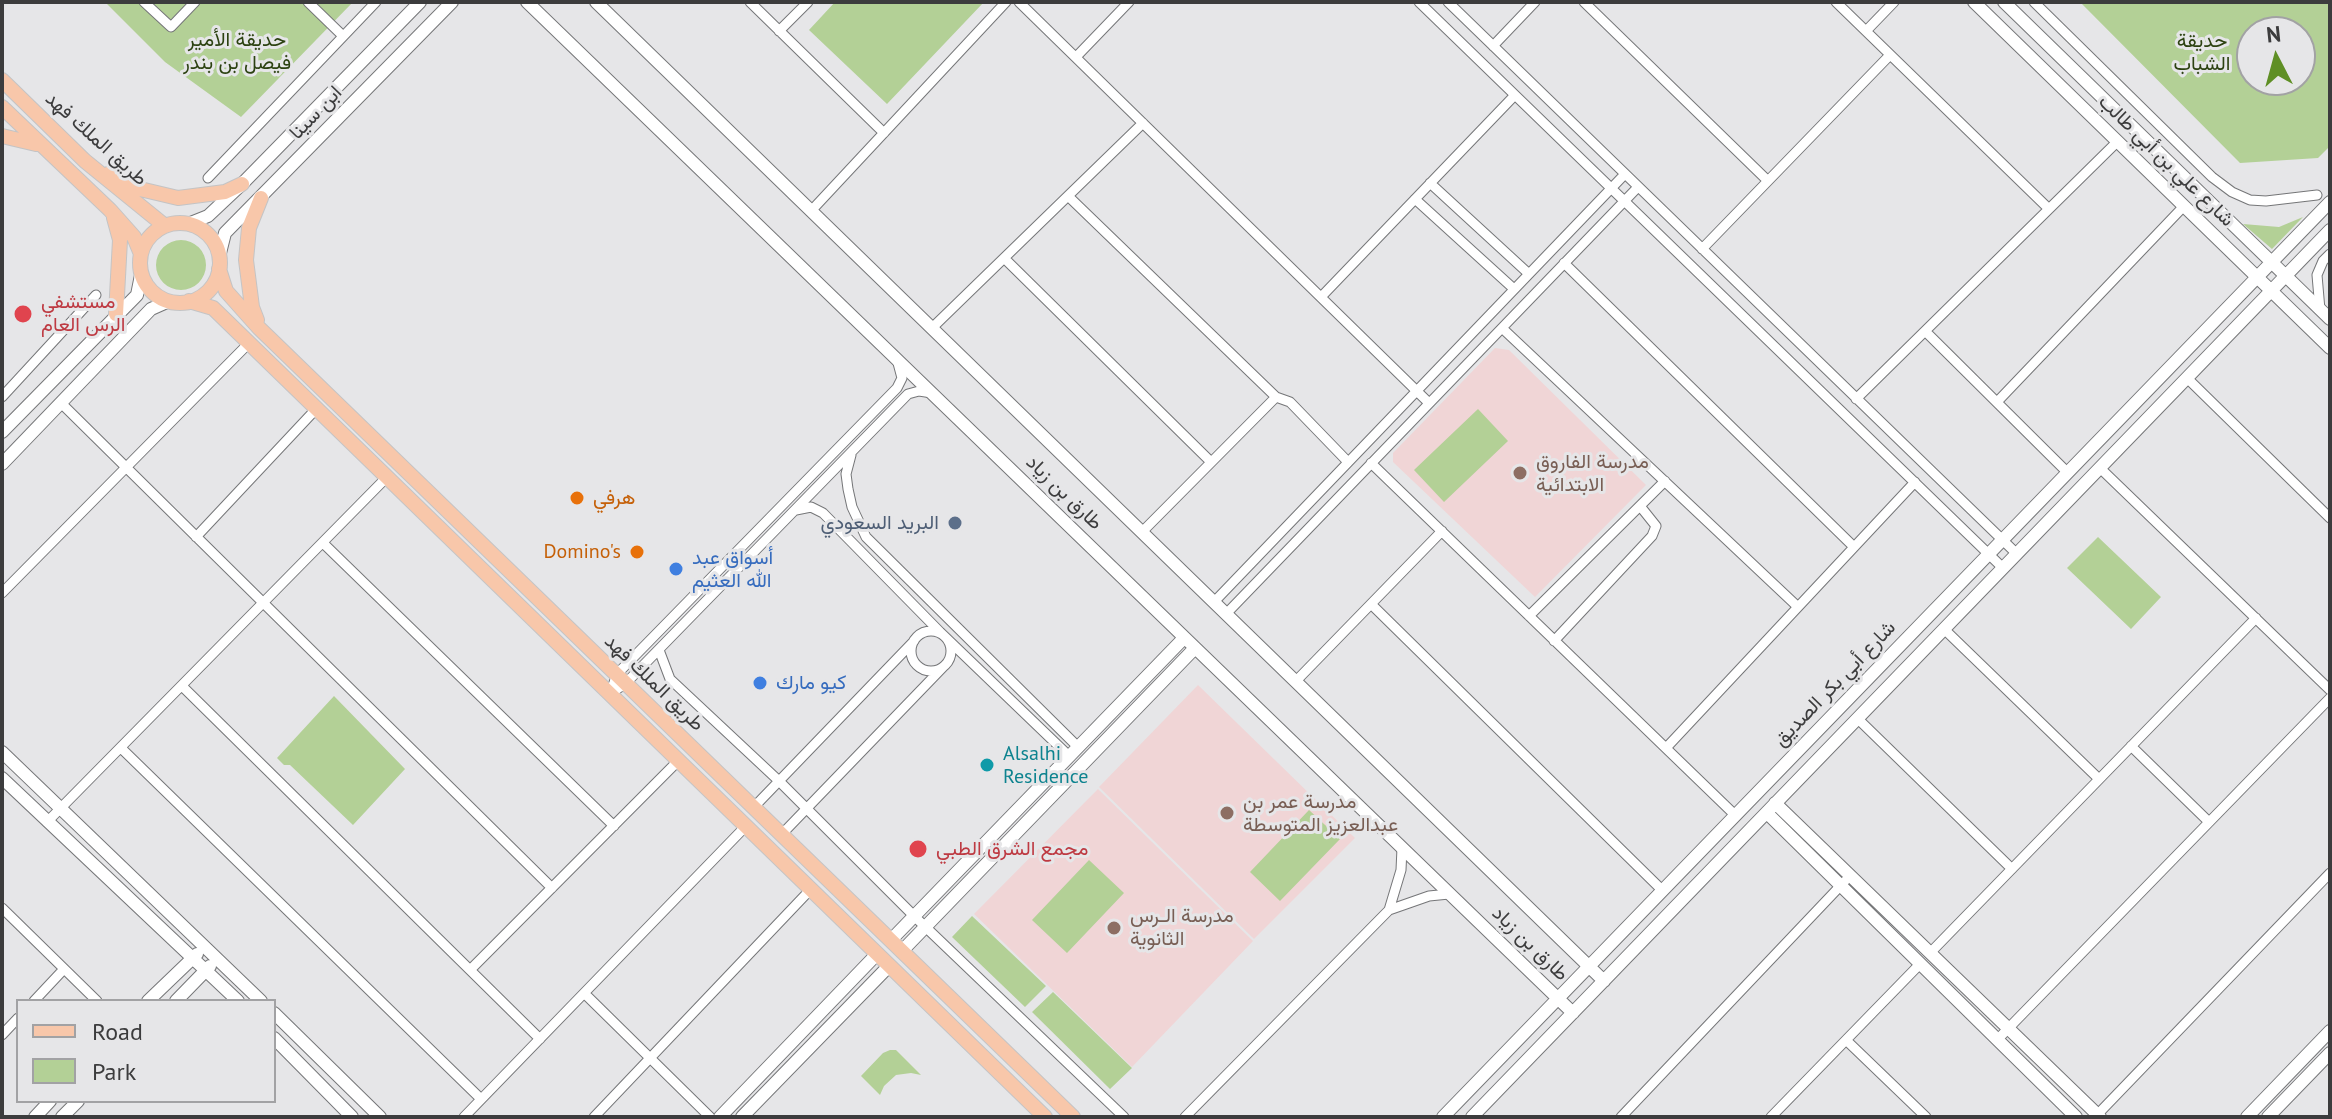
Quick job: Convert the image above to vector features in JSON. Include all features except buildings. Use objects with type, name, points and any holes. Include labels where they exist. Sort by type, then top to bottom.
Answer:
[{"type":"main road","name":"طريق الملك فهد","points":[[2,80],[85,161],[165,226]]},
{"type":"main road","name":"طريق الملك فهد","points":[[2,107],[110,210],[134,237],[141,254]]},
{"type":"main road","points":[[2,136],[33,142],[48,152]]},
{"type":"main road","points":[[85,161],[140,189],[178,198],[225,192],[242,184]]},
{"type":"main road","points":[[259,328],[252,307],[246,260],[249,228],[261,198]]},
{"type":"main road","points":[[110,210],[118,225],[120,240],[116,314]]},
{"type":"main road","points":[[188,224],[209,236],[219,263],[209,290],[189,301],[169,301],[157,296],[141,275],[141,254],[154,232],[165,226],[188,224]]},
{"type":"main road","name":"طريق الملك فهد","points":[[219,263],[226,291],[259,328],[1073,1117]]},
{"type":"main road","name":"طريق الملك فهد","points":[[189,301],[213,308],[1045,1117]]},
{"type":"street","points":[[144,2],[171,27],[195,2]]},
{"type":"street","points":[[308,2],[343,36]]},
{"type":"street","points":[[208,178],[376,2]]},
{"type":"street","name":"ابن سينا","points":[[188,224],[208,216],[242,184],[420,2]]},
{"type":"street","name":"ابن سينا","points":[[219,263],[225,233],[452,2]]},
{"type":"street","name":"طارق بن زياد","points":[[527,2],[1573,1013]]},
{"type":"street","name":"طارق بن زياد","points":[[596,2],[1604,981]]},
{"type":"street","points":[[750,2],[884,133]]},
{"type":"street","points":[[779,31],[808,2]]},
{"type":"street","points":[[811,211],[1006,2]]},
{"type":"street","points":[[1019,2],[1429,403]]},
{"type":"street","points":[[1076,57],[1129,2]]},
{"type":"street","points":[[1419,2],[2003,568]]},
{"type":"street","points":[[1448,2],[2017,554]]},
{"type":"street","points":[[1493,46],[1535,2]]},
{"type":"street","points":[[1584,2],[1768,181]]},
{"type":"street","points":[[1836,2],[2049,209]]},
{"type":"street","points":[[1866,31],[1894,2]]},
{"type":"street","name":"شارع علي بن أبي طالب","points":[[1974,2],[2330,348]]},
{"type":"street","name":"شارع علي بن أبي طالب","points":[[2004,2],[2325,315]]},
{"type":"street","points":[[2034,2],[2212,177],[2232,192],[2250,200],[2266,201],[2317,195]]},
{"type":"street","points":[[1702,249],[1890,55]]},
{"type":"street","points":[[1321,297],[1515,95]]},
{"type":"street","points":[[932,328],[1143,123]]},
{"type":"street","points":[[1856,399],[2118,141]]},
{"type":"street","points":[[1214,602],[1625,174]]},
{"type":"street","points":[[1430,183],[1529,274]]},
{"type":"street","points":[[1226,614],[1638,187]]},
{"type":"street","points":[[1068,196],[1276,397],[1290,402],[1348,462]]},
{"type":"street","points":[[1415,199],[1514,289]]},
{"type":"street","name":"شارع أبي بكر الصديق","points":[[1443,1117],[2330,202]]},
{"type":"street","points":[[1997,402],[2184,206]]},
{"type":"street","name":"شارع أبي بكر الصديق","points":[[1472,1117],[2330,230]]},
{"type":"street","points":[[2325,315],[2316,285],[2323,261],[2330,254]]},
{"type":"street","points":[[1004,258],[1211,462]]},
{"type":"street","points":[[1564,263],[1854,547]]},
{"type":"street","points":[[2,432],[137,295],[141,275]]},
{"type":"street","points":[[2,397],[96,295]]},
{"type":"street","points":[[2,464],[151,309],[169,301]]},
{"type":"street","points":[[1502,328],[1798,607]]},
{"type":"street","points":[[1925,331],[2068,473]]},
{"type":"street","points":[[2,593],[249,343]]},
{"type":"street","points":[[610,694],[897,388],[902,378],[896,358]]},
{"type":"street","points":[[2187,378],[2330,518]]},
{"type":"street","points":[[622,679],[659,650],[908,394],[919,391],[932,393]]},
{"type":"street","points":[[1142,532],[1276,397]]},
{"type":"street","points":[[61,403],[552,888]]},
{"type":"street","points":[[196,537],[317,408]]},
{"type":"street","points":[[852,451],[846,474],[848,489],[852,507],[866,537],[969,639],[1074,752]]},
{"type":"street","points":[[1371,463],[1735,815]]},
{"type":"street","points":[[2100,468],[2330,690]]},
{"type":"street","points":[[47,822],[388,476]]},
{"type":"street","points":[[1529,616],[1665,481]]},
{"type":"street","points":[[1666,748],[1915,482]]},
{"type":"street","points":[[1554,641],[1652,536],[1656,526],[1640,506]]},
{"type":"street","points":[[793,512],[811,507],[823,513],[945,636],[1074,752]]},
{"type":"street","points":[[1296,681],[1442,531]]},
{"type":"street","points":[[323,543],[614,826]]},
{"type":"street","points":[[1371,604],[1663,891]]},
{"type":"street","points":[[782,834],[947,663],[950,658],[944,614]]},
{"type":"street","points":[[1930,953],[2256,618]]},
{"type":"street","points":[[1944,629],[2099,779]]},
{"type":"street","points":[[754,807],[923,632],[969,639]]},
{"type":"street","points":[[891,940],[1184,638]]},
{"type":"street","points":[[914,641],[911,653],[922,669],[935,670],[947,663]]},
{"type":"street","points":[[902,951],[1195,648]]},
{"type":"street","points":[[659,650],[670,679],[1124,1117]]},
{"type":"street","points":[[182,686],[540,1039]]},
{"type":"street","points":[[1997,1040],[2330,698]]},
{"type":"street","points":[[1858,719],[2012,869]]},
{"type":"street","points":[[2131,746],[2209,822]]},
{"type":"street","points":[[121,748],[481,1099]]},
{"type":"street","points":[[2,752],[259,999]]},
{"type":"street","points":[[470,970],[678,761]]},
{"type":"street","points":[[2,778],[236,999]]},
{"type":"street","points":[[1771,808],[1850,875],[2098,1116],[2330,873]]},
{"type":"street","points":[[1771,808],[1841,886],[2076,1117]]},
{"type":"street","points":[[464,1117],[745,827]]},
{"type":"street","points":[[1389,910],[1401,870],[1402,848]]},
{"type":"street","points":[[1621,1117],[1850,875]]},
{"type":"street","points":[[594,1117],[810,890]]},
{"type":"street","points":[[1185,1117],[1389,910],[1429,896],[1449,894]]},
{"type":"street","points":[[2,908],[95,999]]},
{"type":"street","points":[[150,999],[205,946]]},
{"type":"street","points":[[720,1117],[876,955]]},
{"type":"street","points":[[178,999],[218,959]]},
{"type":"street","points":[[1771,1117],[1920,964]]},
{"type":"street","points":[[742,1117],[888,967]]},
{"type":"street","points":[[36,999],[64,969]]},
{"type":"street","points":[[584,993],[710,1117]]},
{"type":"street","points":[[276,1015],[380,1117]]},
{"type":"street","points":[[2,1035],[16,1020]]},
{"type":"street","points":[[2247,1117],[2330,1031]]},
{"type":"street","points":[[276,1040],[352,1117]]},
{"type":"street","points":[[1846,1040],[1926,1117]]},
{"type":"street","points":[[2276,1114],[2330,1053]]},
{"type":"shaded area","name":"مدرسة الفاروق الابتدائية","points":[[1495,348],[1509,350],[1646,485],[1535,597],[1393,462],[1393,453]]},
{"type":"shaded area","name":"مدرسة عمر بن عبدالعزيز المتوسطة","points":[[1198,685],[1355,838],[1254,939],[1099,787]]},
{"type":"shaded area","name":"مدرسة الـرس الثانوية","points":[[1098,789],[1253,941],[1132,1067],[974,914]]},
{"type":"green space","name":"حديقة الأمير فيصل بن بندر","points":[[105,2],[353,2],[241,117],[165,62]]},
{"type":"green space","points":[[835,2],[984,2],[887,104],[809,30]]},
{"type":"green space","name":"حديقة الشباب","points":[[2080,2],[2330,2],[2330,146],[2318,158],[2240,163]]},
{"type":"green space","points":[[2303,217],[2272,249],[2243,224],[2279,227]]},
{"type":"green space","points":[[181,240],[199,247],[206,265],[199,283],[181,290],[163,283],[156,265],[163,247]]},
{"type":"green space","points":[[1478,409],[1508,441],[1444,502],[1414,470]]},
{"type":"green space","points":[[2098,537],[2161,597],[2131,629],[2067,568]]},
{"type":"green space","points":[[334,696],[405,769],[353,825],[290,765],[284,765],[277,758]]},
{"type":"green space","points":[[1309,810],[1340,839],[1280,901],[1250,872]]},
{"type":"green space","points":[[1089,860],[1124,893],[1067,953],[1032,920]]},
{"type":"green space","points":[[972,916],[1046,986],[1025,1007],[952,937]]},
{"type":"green space","points":[[1053,992],[1132,1068],[1110,1089],[1032,1012]]},
{"type":"green space","points":[[896,1050],[921,1075],[896,1075],[884,1086],[880,1095],[861,1076],[883,1053]]},
{"type":"place","name":"مستشفي الرس العام","points":[[23,314]]},
{"type":"place","name":"مدرسة الفاروق الابتدائية","points":[[1520,473]]},
{"type":"place","name":"هرفي","points":[[577,498]]},
{"type":"place","name":"البريد السعودي","points":[[955,523]]},
{"type":"place","name":"Domino's","points":[[637,552]]},
{"type":"place","name":"أسواق عبد الله العثيم","points":[[676,569]]},
{"type":"place","name":"كيو مارك","points":[[760,683]]},
{"type":"place","name":"Alsalhi Residence","points":[[987,765]]},
{"type":"place","name":"مدرسة عمر بن عبدالعزيز المتوسطة","points":[[1227,813]]},
{"type":"place","name":"مجمع الشرق الطبي","points":[[918,849]]},
{"type":"place","name":"مدرسة الـرس الثانوية","points":[[1114,928]]}]
